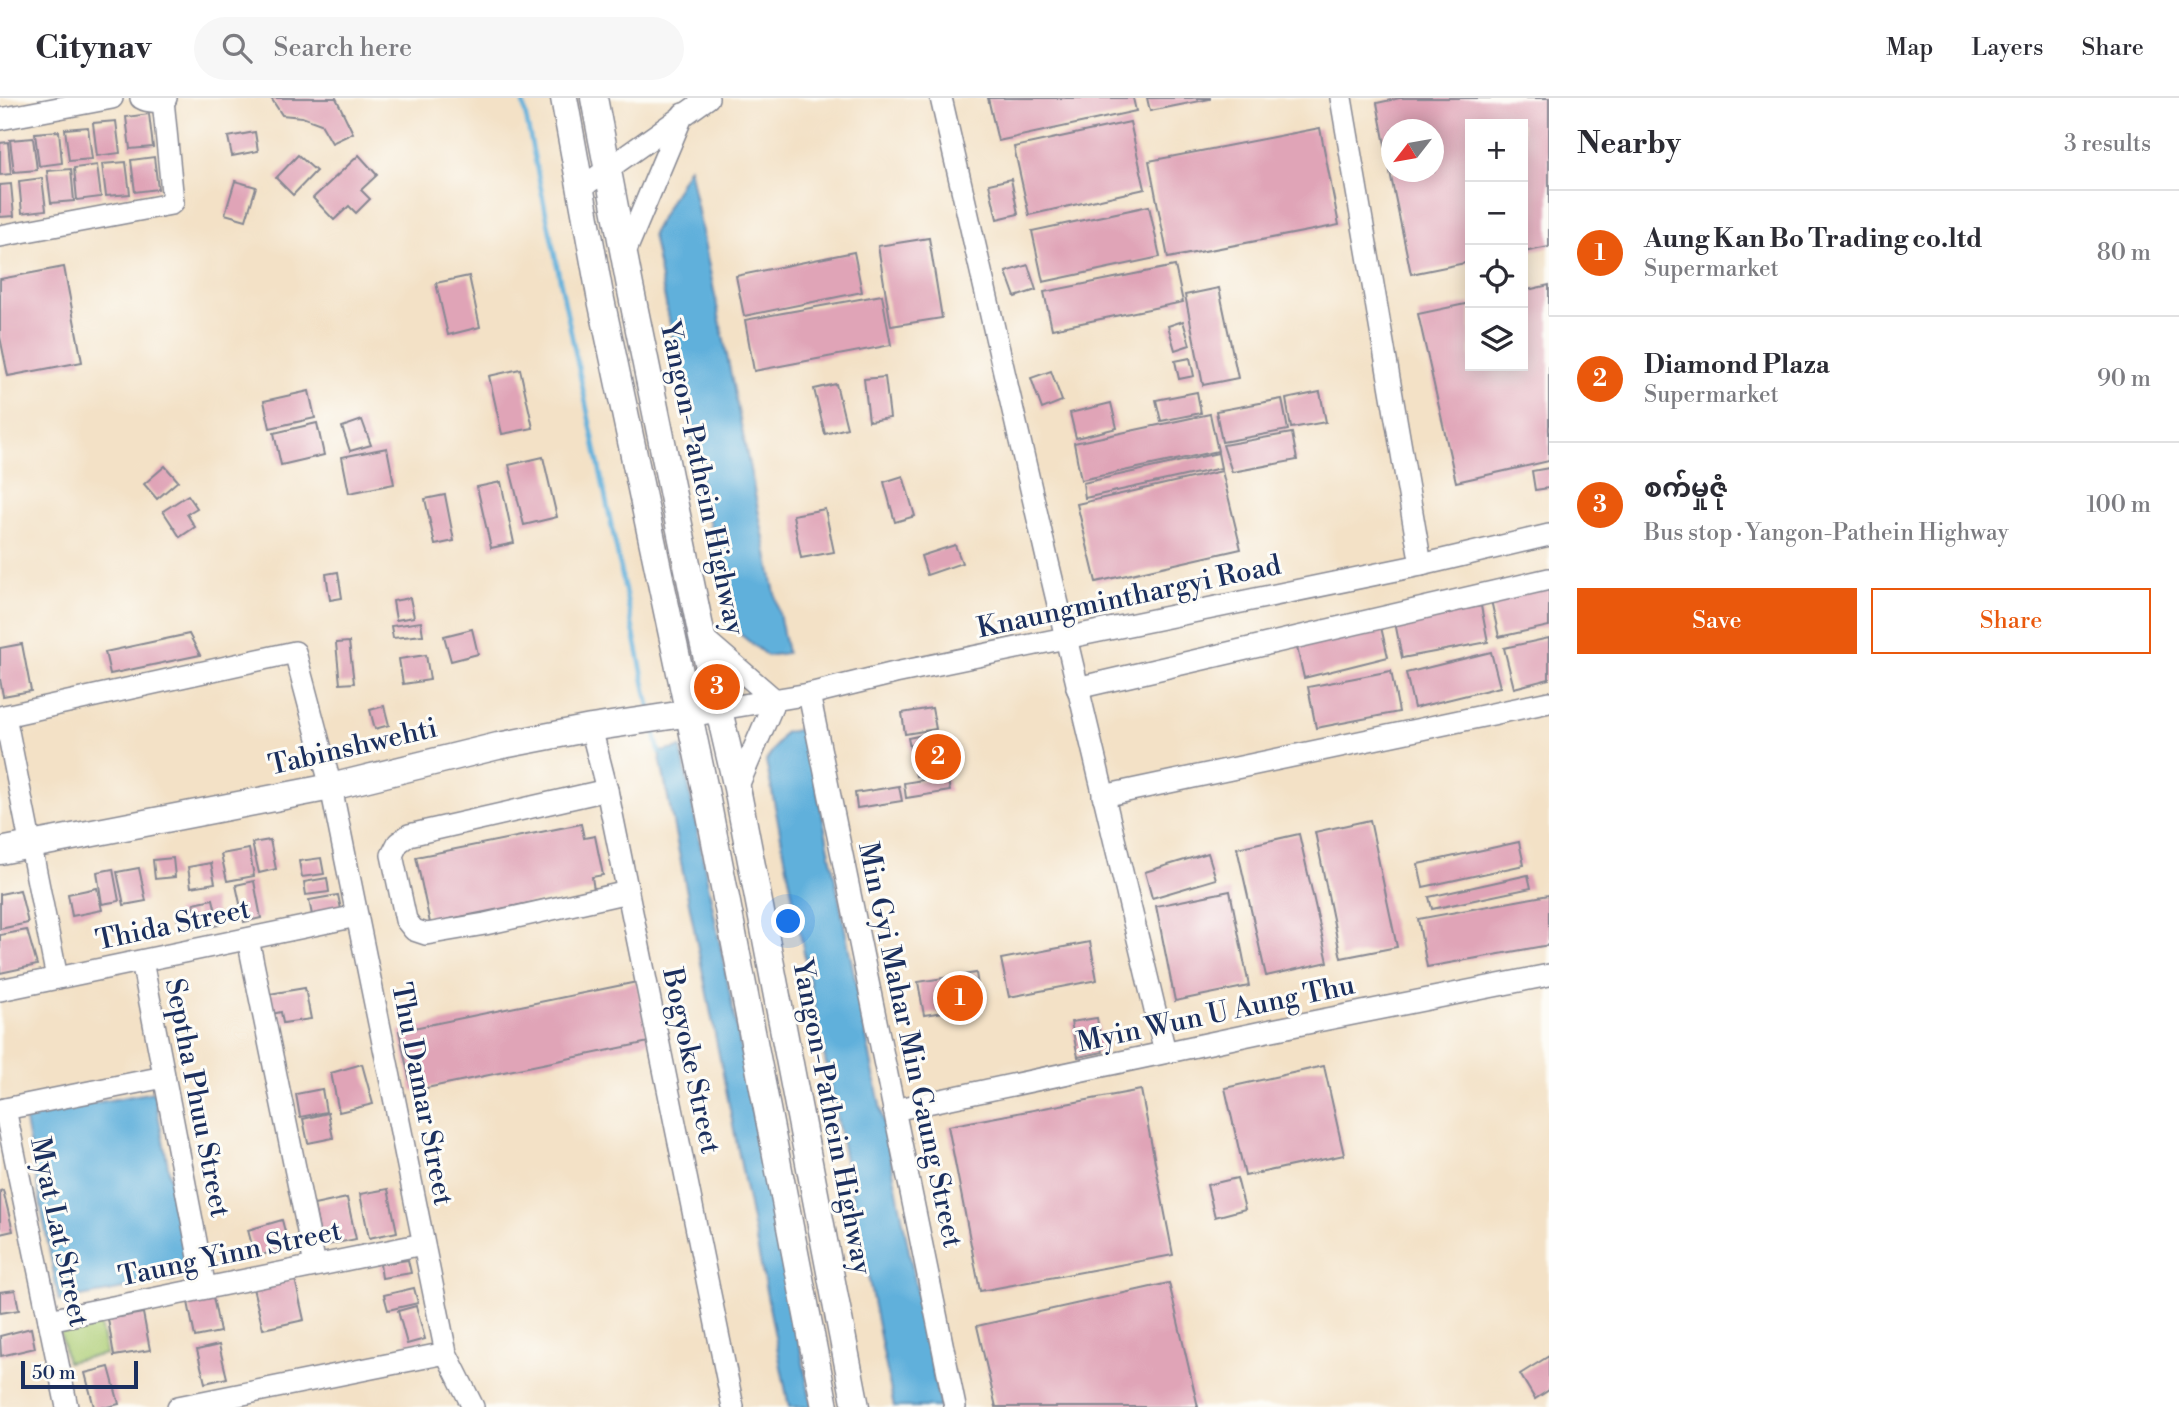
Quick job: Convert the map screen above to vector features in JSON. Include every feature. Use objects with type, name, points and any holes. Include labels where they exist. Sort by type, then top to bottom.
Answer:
[{"type":"main road","points":[[564,98],[603,309],[689,714],[825,1407]]},
{"type":"main road","name":"Yangon-Pathein Highway","points":[[594,98],[702,637],[737,788],[856,1407]]},
{"type":"main road","name":"Tabinshwehti","points":[[0,851],[331,787],[498,746],[591,727],[720,709]]},
{"type":"street","points":[[0,119],[112,98]]},
{"type":"street","points":[[0,236],[173,202],[165,99],[147,101],[141,98]]},
{"type":"street","points":[[581,188],[708,98]]},
{"type":"street","points":[[941,98],[1077,688],[1165,1052]]},
{"type":"street","points":[[1341,98],[1421,565]]},
{"type":"street","points":[[624,255],[683,114]]},
{"type":"street","name":"Knaungminthargyi Road","points":[[720,709],[809,694],[895,673],[1421,565],[1549,536]]},
{"type":"street","points":[[1077,688],[1549,579]]},
{"type":"street","points":[[702,637],[775,700],[737,788]]},
{"type":"street","name":"Thu Damar Street","points":[[2,716],[295,652],[331,787],[446,1353],[473,1407]]},
{"type":"street","name":"Min Gyi Mahar Min Gaung Street","points":[[809,694],[956,1407]]},
{"type":"street","points":[[1103,796],[1549,702]]},
{"type":"street","points":[[2,716],[57,978]]},
{"type":"street","name":"Bogyoke Street","points":[[591,727],[607,790],[733,1407]]},
{"type":"street","points":[[607,790],[409,835],[397,843],[392,855],[406,920],[414,930],[426,934],[485,924],[628,892]]},
{"type":"street","name":"Thida Street","points":[[0,990],[358,916]]},
{"type":"street","points":[[248,939],[315,1265]]},
{"type":"street","name":"Septha Phuu Street","points":[[142,961],[205,1288]]},
{"type":"street","name":"Myin Wun U Aung Thu","points":[[894,1110],[1165,1052],[1549,975]]},
{"type":"street","points":[[2,1109],[164,1077]]},
{"type":"street","name":"Myat Lat Street","points":[[2,1109],[67,1407]]},
{"type":"street","name":"Taung Yinn Street","points":[[49,1320],[423,1244]]},
{"type":"street","points":[[178,1407],[446,1353]]},
{"type":"green space","points":[[99,1319],[106,1354],[67,1362],[59,1327]]},
{"type":"water","points":[[689,167],[787,653],[767,656],[730,626],[652,234]]},
{"type":"water","points":[[805,728],[940,1407],[894,1407],[766,761],[784,733]]},
{"type":"water","points":[[681,748],[812,1407],[789,1407],[659,752]]},
{"type":"water","points":[[154,1092],[189,1277],[59,1301],[24,1116]]},
{"type":"building","points":[[271,98],[336,98],[353,133],[332,143],[321,124],[302,117],[282,115]]},
{"type":"building","points":[[988,98],[1133,98],[1136,111],[998,141]]},
{"type":"building","points":[[1147,98],[1210,98],[1210,99],[1150,111]]},
{"type":"building","points":[[1400,98],[1549,98],[1549,247],[1528,251],[1528,119],[1465,119],[1465,263],[1411,274],[1392,182],[1444,182],[1444,119],[1381,119],[1381,124],[1377,103]]},
{"type":"building","points":[[149,114],[153,147],[130,149],[126,117]]},
{"type":"building","points":[[116,121],[120,153],[97,156],[93,123]]},
{"type":"building","points":[[1130,122],[1145,189],[1029,215],[1014,147]]},
{"type":"building","points":[[88,127],[92,159],[69,161],[65,129]]},
{"type":"building","points":[[1320,128],[1339,225],[1168,258],[1149,161]]},
{"type":"building","points":[[59,131],[62,163],[39,166],[35,133]]},
{"type":"building","points":[[255,132],[258,151],[232,156],[228,137]]},
{"type":"building","points":[[33,138],[37,170],[14,172],[10,140]]},
{"type":"building","points":[[8,142],[11,174],[0,175],[0,143]]},
{"type":"building","points":[[298,155],[316,171],[293,195],[276,178]]},
{"type":"building","points":[[359,155],[377,175],[361,190],[370,199],[356,213],[349,206],[334,220],[313,198]]},
{"type":"building","points":[[154,157],[158,189],[135,192],[131,160]]},
{"type":"building","points":[[126,162],[130,194],[106,196],[102,164]]},
{"type":"building","points":[[97,165],[101,197],[77,200],[74,168]]},
{"type":"building","points":[[71,169],[74,201],[51,203],[47,171]]},
{"type":"building","points":[[42,178],[46,210],[22,213],[19,181]]},
{"type":"building","points":[[1011,179],[1018,214],[997,219],[989,184]]},
{"type":"building","points":[[235,181],[256,187],[246,220],[225,214]]},
{"type":"building","points":[[11,184],[14,216],[0,217],[0,185]]},
{"type":"building","points":[[1149,206],[1160,257],[1043,282],[1032,231]]},
{"type":"building","points":[[929,238],[942,318],[891,326],[878,246]]},
{"type":"building","points":[[854,252],[862,292],[744,316],[736,276]]},
{"type":"building","points":[[1028,265],[1036,290],[1015,297],[1006,272]]},
{"type":"building","points":[[1175,266],[1183,302],[1052,329],[1044,292]]},
{"type":"building","points":[[64,267],[82,362],[8,376],[0,337],[0,279]]},
{"type":"building","points":[[469,276],[480,327],[448,335],[436,283]]},
{"type":"building","points":[[1549,285],[1549,461],[1456,482],[1418,314],[1465,304],[1465,371],[1528,371],[1528,290]]},
{"type":"building","points":[[1219,288],[1238,378],[1203,385],[1185,295]]},
{"type":"building","points":[[882,295],[891,345],[754,371],[745,320]]},
{"type":"building","points":[[1183,321],[1190,345],[1175,350],[1168,326]]},
{"type":"building","points":[[1190,358],[1194,376],[1179,379],[1175,361]]},
{"type":"building","points":[[520,369],[533,428],[502,434],[489,376]]},
{"type":"building","points":[[1051,371],[1062,401],[1042,409],[1031,378]]},
{"type":"building","points":[[885,377],[890,418],[869,421],[864,379]]},
{"type":"building","points":[[836,384],[847,428],[825,434],[814,389]]},
{"type":"building","points":[[309,391],[315,418],[270,428],[264,401]]},
{"type":"building","points":[[1197,392],[1201,413],[1161,421],[1156,400]]},
{"type":"building","points":[[1320,392],[1326,422],[1291,428],[1286,399]]},
{"type":"building","points":[[1282,399],[1288,430],[1222,442],[1216,411]]},
{"type":"building","points":[[1111,403],[1117,428],[1076,438],[1070,413]]},
{"type":"building","points":[[1210,414],[1218,451],[1081,480],[1074,443]]},
{"type":"building","points":[[362,420],[371,445],[350,451],[342,427]]},
{"type":"building","points":[[317,423],[324,455],[281,465],[274,433]]},
{"type":"building","points":[[1292,433],[1297,460],[1232,472],[1223,445]]},
{"type":"building","points":[[387,448],[394,484],[349,493],[342,457]]},
{"type":"building","points":[[1218,453],[1221,468],[1085,498],[1083,483]]},
{"type":"building","points":[[543,457],[557,517],[524,525],[509,465]]},
{"type":"building","points":[[165,466],[178,481],[157,499],[144,484]]},
{"type":"building","points":[[1549,468],[1549,488],[1535,490],[1532,471]]},
{"type":"building","points":[[1222,471],[1241,549],[1096,582],[1077,504]]},
{"type":"building","points":[[903,476],[915,516],[895,522],[884,482]]},
{"type":"building","points":[[501,482],[514,543],[491,548],[477,487]]},
{"type":"building","points":[[188,495],[197,508],[187,514],[195,527],[180,537],[163,511]]},
{"type":"building","points":[[445,495],[454,541],[435,545],[425,499]]},
{"type":"building","points":[[825,509],[834,552],[801,558],[793,515]]},
{"type":"building","points":[[955,545],[962,563],[927,575],[921,556]]},
{"type":"building","points":[[338,572],[342,598],[330,600],[326,574]]},
{"type":"building","points":[[1549,588],[1549,626],[1499,637],[1491,600]]},
{"type":"building","points":[[410,598],[414,617],[396,620],[393,601]]},
{"type":"building","points":[[1481,606],[1488,642],[1402,658],[1395,622]]},
{"type":"building","points":[[421,622],[423,635],[393,638],[391,626]]},
{"type":"building","points":[[1380,623],[1388,657],[1304,678],[1296,643]]},
{"type":"building","points":[[472,629],[478,654],[451,661],[444,636]]},
{"type":"building","points":[[189,634],[200,655],[110,674],[105,652]]},
{"type":"building","points":[[1549,638],[1549,679],[1514,688],[1504,648]]},
{"type":"building","points":[[349,642],[354,683],[340,684],[336,643]]},
{"type":"building","points":[[22,644],[31,691],[3,696],[0,648]]},
{"type":"building","points":[[1491,652],[1500,687],[1414,708],[1406,673]]},
{"type":"building","points":[[426,655],[430,680],[403,684],[399,659]]},
{"type":"building","points":[[1391,671],[1399,712],[1316,728],[1308,687]]},
{"type":"building","points":[[384,706],[389,725],[375,729],[370,710]]},
{"type":"building","points":[[932,708],[936,729],[905,734],[902,713]]},
{"type":"building","points":[[933,733],[941,771],[916,776],[908,738]]},
{"type":"building","points":[[947,776],[950,791],[906,798],[904,783]]},
{"type":"building","points":[[899,786],[902,801],[857,808],[855,793]]},
{"type":"building","points":[[1370,820],[1397,947],[1341,958],[1315,832]]},
{"type":"building","points":[[581,824],[584,838],[595,836],[603,875],[592,877],[594,890],[430,923],[416,857]]},
{"type":"building","points":[[1299,834],[1328,962],[1266,976],[1237,848]]},
{"type":"building","points":[[270,840],[276,869],[259,873],[252,843]]},
{"type":"building","points":[[1519,842],[1524,865],[1423,887],[1418,864]]},
{"type":"building","points":[[249,849],[254,876],[227,881],[221,854]]},
{"type":"building","points":[[1208,853],[1216,879],[1152,898],[1145,872]]},
{"type":"building","points":[[173,858],[175,877],[155,879],[153,860]]},
{"type":"building","points":[[321,858],[324,874],[302,877],[299,861]]},
{"type":"building","points":[[211,863],[215,883],[191,887],[188,867]]},
{"type":"building","points":[[139,868],[146,901],[124,905],[117,872]]},
{"type":"building","points":[[113,869],[119,901],[102,904],[97,872]]},
{"type":"building","points":[[1528,875],[1531,888],[1432,909],[1429,897]]},
{"type":"building","points":[[327,878],[329,892],[306,895],[304,882]]},
{"type":"building","points":[[254,881],[261,918],[244,922],[236,885]]},
{"type":"building","points":[[97,888],[102,910],[72,916],[68,894]]},
{"type":"building","points":[[20,890],[28,923],[0,929],[0,894]]},
{"type":"building","points":[[1230,891],[1249,986],[1175,1001],[1156,906]]},
{"type":"building","points":[[338,895],[341,909],[312,915],[309,900]]},
{"type":"building","points":[[1549,895],[1549,945],[1427,967],[1418,919]]},
{"type":"building","points":[[213,899],[219,925],[199,929],[194,903]]},
{"type":"building","points":[[192,908],[196,928],[180,931],[176,911]]},
{"type":"building","points":[[27,930],[37,965],[0,973],[0,935]]},
{"type":"building","points":[[1090,942],[1097,980],[1009,997],[1001,959]]},
{"type":"building","points":[[976,973],[981,1006],[924,1015],[918,982]]},
{"type":"building","points":[[637,982],[649,1042],[412,1091],[399,1031]]},
{"type":"building","points":[[305,988],[311,1019],[283,1023],[281,1012],[272,1014],[269,994]]},
{"type":"building","points":[[1097,1018],[1103,1052],[1078,1057],[1071,1022]]},
{"type":"building","points":[[362,1064],[373,1104],[339,1112],[331,1073]]},
{"type":"building","points":[[1324,1066],[1344,1155],[1245,1176],[1225,1088]]},
{"type":"building","points":[[322,1089],[326,1112],[300,1117],[296,1094]]},
{"type":"building","points":[[1141,1090],[1173,1255],[980,1291],[948,1126]]},
{"type":"building","points":[[328,1113],[333,1138],[308,1143],[303,1119]]},
{"type":"building","points":[[1237,1178],[1245,1209],[1215,1217],[1207,1185]]},
{"type":"building","points":[[388,1189],[397,1232],[369,1238],[360,1194]]},
{"type":"building","points":[[3,1190],[13,1231],[0,1234],[0,1191]]},
{"type":"building","points":[[347,1198],[356,1239],[322,1246],[314,1205]]},
{"type":"building","points":[[282,1220],[289,1247],[255,1257],[248,1230]]},
{"type":"building","points":[[408,1260],[411,1273],[382,1278],[380,1264]]},
{"type":"building","points":[[295,1279],[304,1320],[263,1329],[253,1288]]},
{"type":"building","points":[[1169,1283],[1198,1407],[996,1407],[977,1326]]},
{"type":"building","points":[[414,1288],[418,1303],[388,1310],[384,1295]]},
{"type":"building","points":[[15,1290],[19,1310],[0,1313],[0,1292]]},
{"type":"building","points":[[213,1297],[220,1332],[195,1337],[188,1302]]},
{"type":"building","points":[[416,1306],[425,1339],[407,1344],[398,1311]]},
{"type":"building","points":[[143,1313],[150,1350],[114,1356],[108,1319]]},
{"type":"building","points":[[31,1328],[35,1348],[1,1356],[0,1336]]},
{"type":"building","points":[[219,1345],[227,1378],[205,1383],[197,1350]]},
{"type":"building","points":[[1549,1356],[1549,1390],[1535,1399],[1520,1374]]},
{"type":"building","points":[[109,1367],[119,1404],[94,1407],[85,1373]]},
{"type":"waterway","points":[[522,98],[650,710]]},
{"type":"waterway","points":[[654,729],[659,752]]},
{"type":"place","name":"စက်မှုဇုံ","points":[[717,687]]},
{"type":"place","name":"Diamond Plaza","points":[[938,757]]},
{"type":"place","name":"Aung Kan Bo Trading co.ltd","points":[[960,998]]}]
